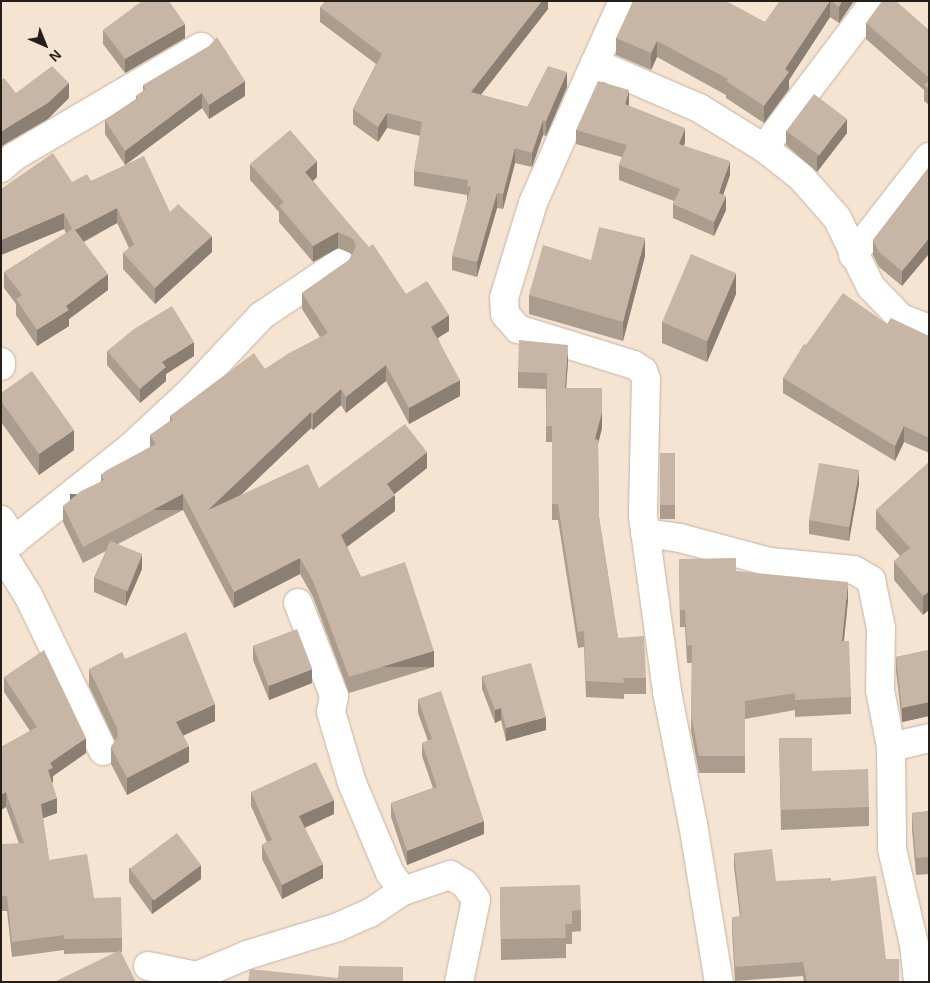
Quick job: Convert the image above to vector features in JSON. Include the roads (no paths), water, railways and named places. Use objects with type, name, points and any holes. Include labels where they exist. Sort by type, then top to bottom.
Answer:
[{"type":"street","points":[[623,1],[533,203],[504,298],[505,314],[518,329],[634,365],[643,371],[646,379],[645,533],[667,692],[693,824],[719,982]]},
{"type":"street","points":[[764,148],[875,1]]},
{"type":"street","points":[[1,168],[15,156],[201,47]]},
{"type":"street","points":[[595,63],[699,108],[764,148],[801,176],[837,218],[853,255],[871,287],[901,318],[929,329]]},
{"type":"street","points":[[853,255],[929,157]]},
{"type":"street","points":[[103,751],[4,541],[131,447],[190,392],[261,316],[340,262]]},
{"type":"street","points":[[645,533],[680,538],[770,562],[854,570],[871,580],[881,628],[880,690],[891,747],[892,849],[914,944],[918,982]]},
{"type":"street","points":[[298,603],[334,696],[330,712],[352,783],[390,873],[403,891]]},
{"type":"street","points":[[891,747],[929,738]]},
{"type":"street","points":[[148,966],[197,976],[247,955],[354,920],[403,891],[450,875],[465,884],[476,900],[459,982]]}]
